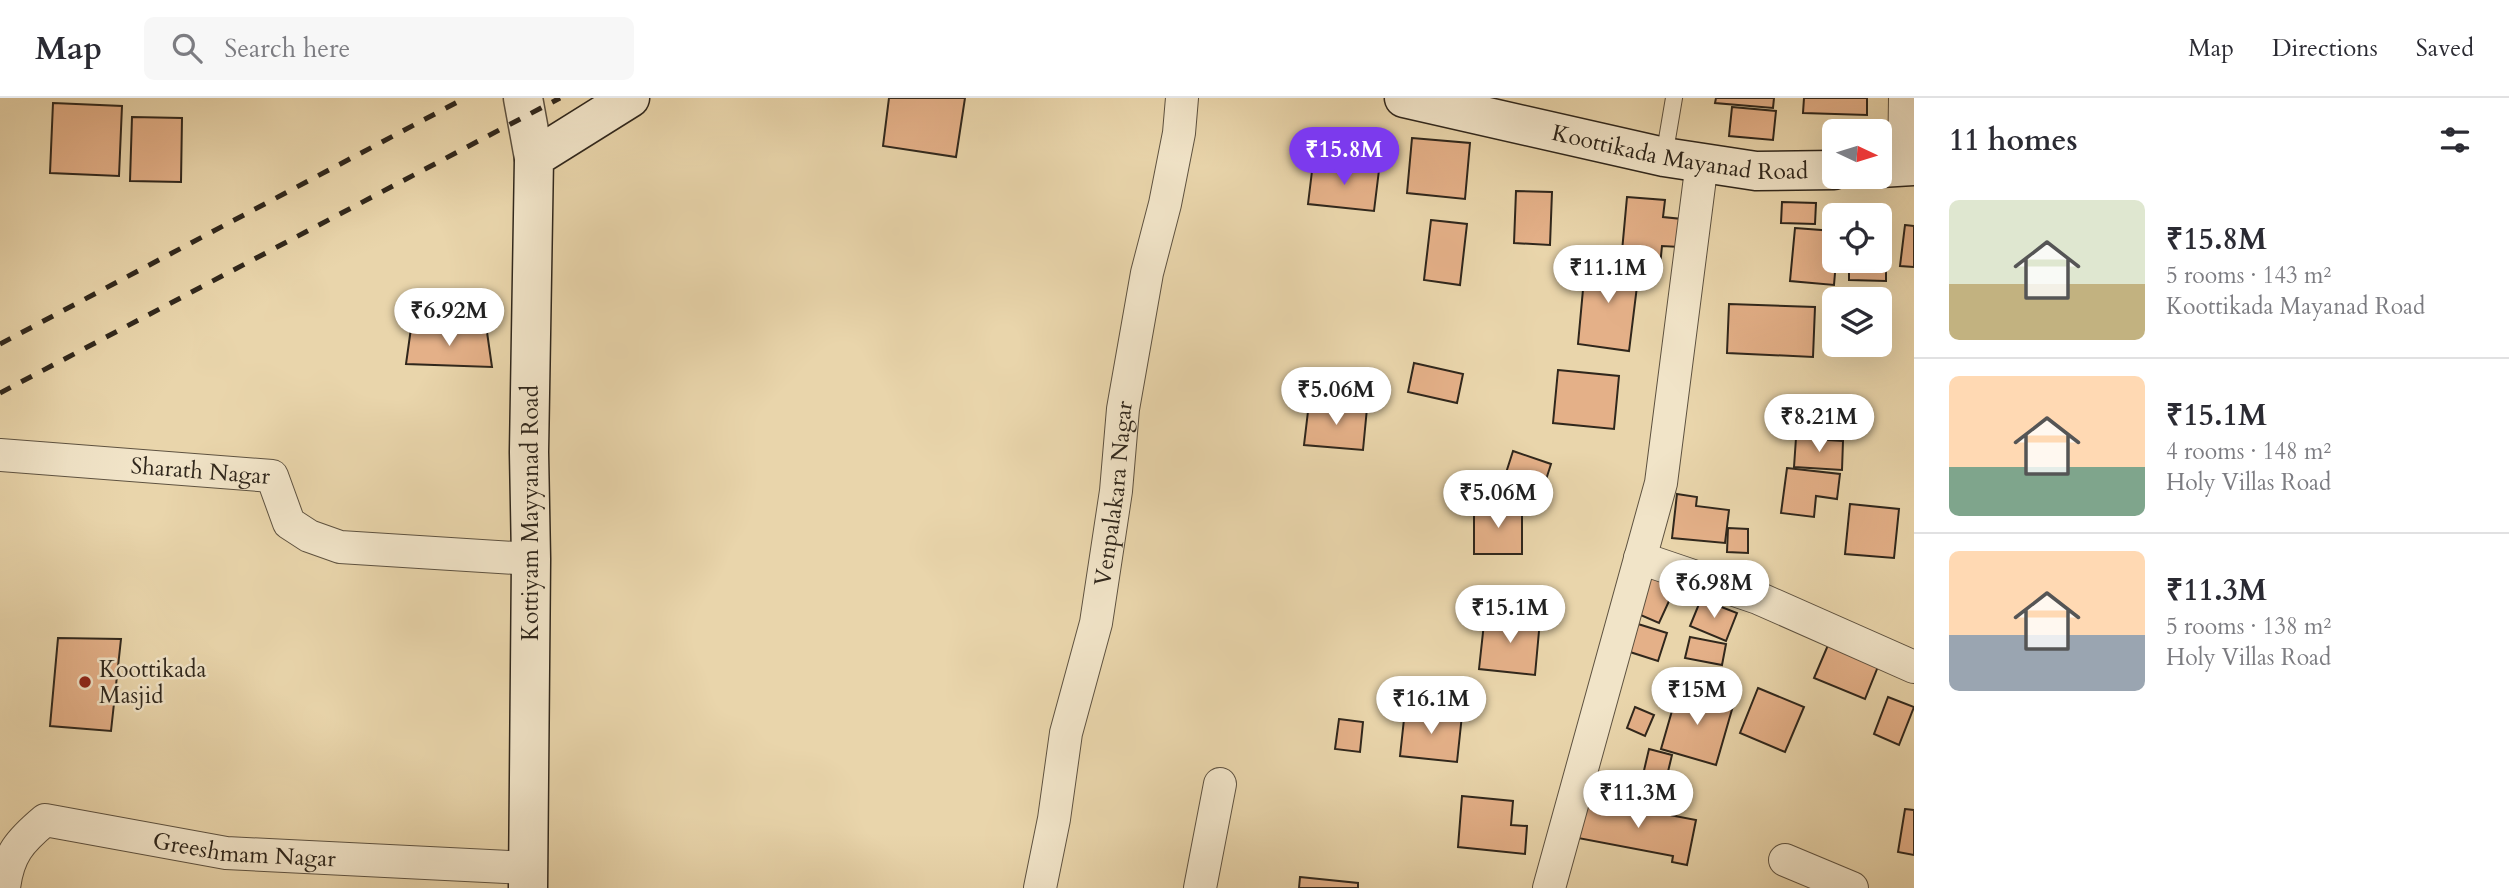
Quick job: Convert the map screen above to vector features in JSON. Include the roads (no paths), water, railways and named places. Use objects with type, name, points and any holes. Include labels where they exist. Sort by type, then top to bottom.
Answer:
[{"type":"main road","name":"Kottiyam Mayyanad Road","points":[[523,98],[534,158],[529,452],[531,559],[528,878]]},
{"type":"main road","points":[[534,158],[630,98]]},
{"type":"main road","name":"Koottikada Mayanad Road","points":[[1404,98],[1664,157],[1756,171],[1822,170]]},
{"type":"street","name":"Venpalakara Nagar","points":[[1040,888],[1054,819],[1066,733],[1096,623],[1116,491],[1123,409],[1147,273],[1165,204],[1179,133],[1182,98]]},
{"type":"street","points":[[1899,167],[1905,98]]},
{"type":"street","points":[[1549,888],[1661,483],[1702,162]]},
{"type":"street","name":"Sharath Nagar","points":[[0,454],[272,476],[289,523],[309,536],[340,547],[531,559]]},
{"type":"street","points":[[1640,558],[1758,598],[1914,667]]},
{"type":"street","points":[[1200,888],[1220,784]]},
{"type":"street","name":"Greeshmam Nagar","points":[[4,888],[6,867],[20,841],[45,820],[226,853],[528,878]]},
{"type":"street","points":[[1785,860],[1853,888]]},
{"type":"lane","points":[[1664,157],[1674,98]]},
{"type":"railway","points":[[0,344],[465,98]]},
{"type":"railway","points":[[0,393],[560,98]]},
{"type":"place","name":"Koottikada Masjid","points":[[85,682]]}]
